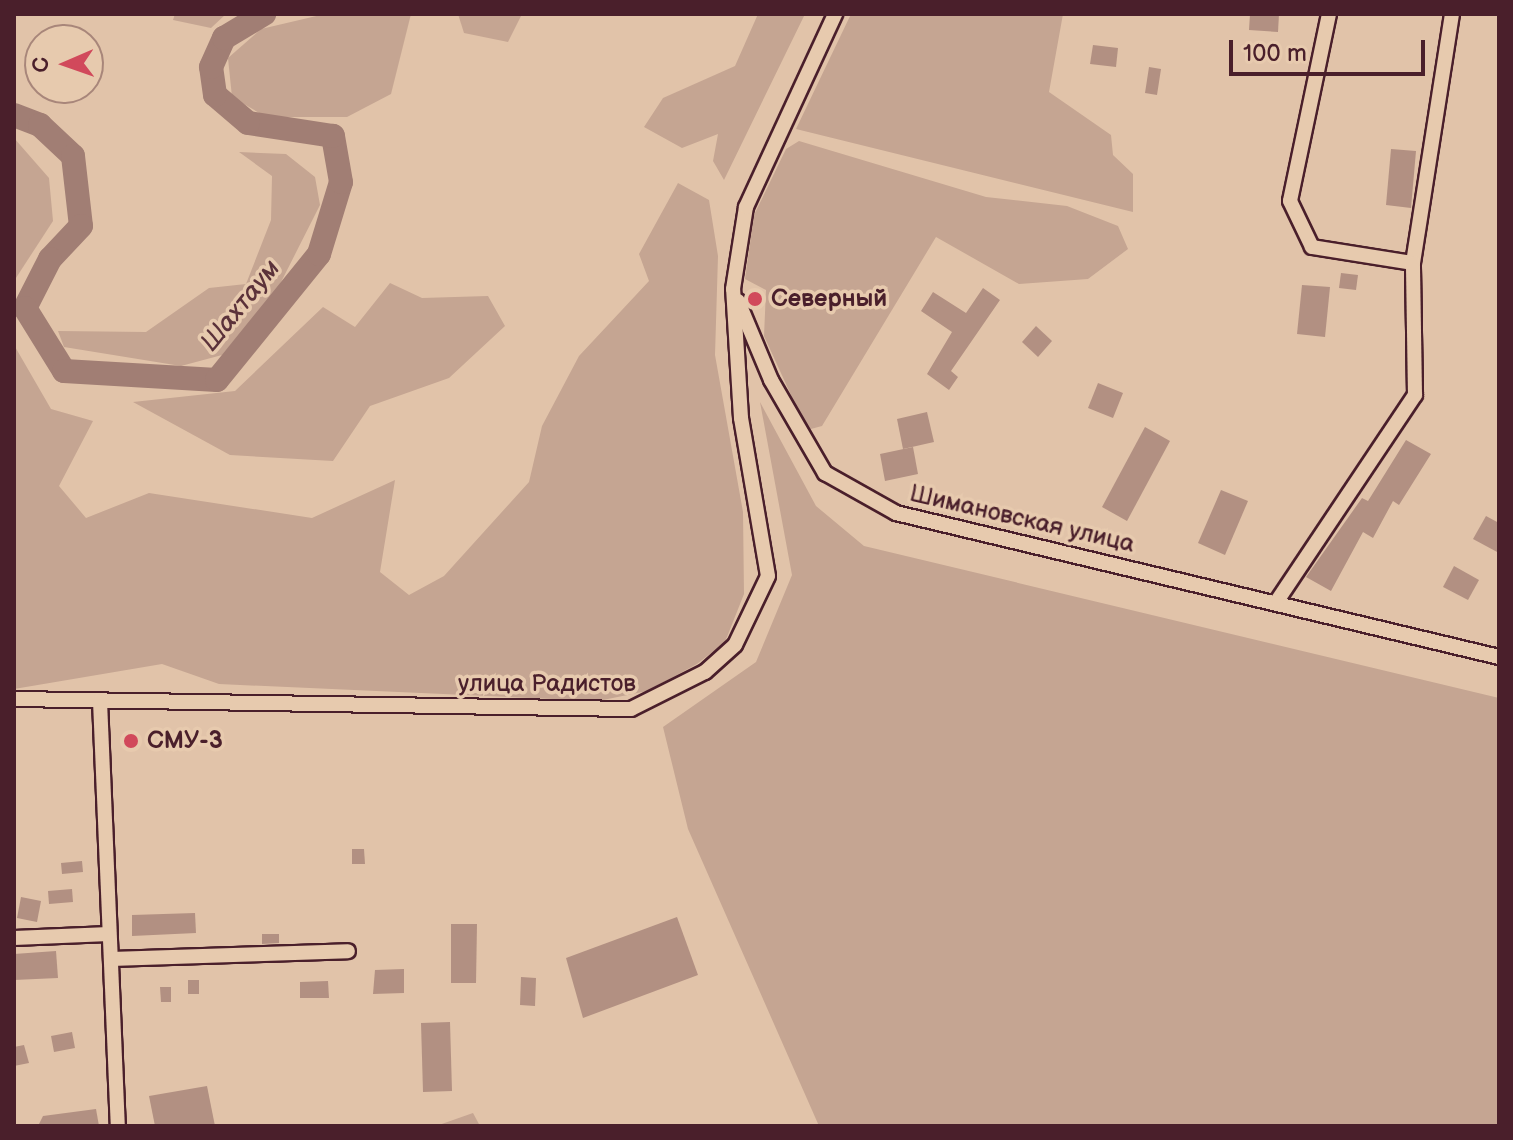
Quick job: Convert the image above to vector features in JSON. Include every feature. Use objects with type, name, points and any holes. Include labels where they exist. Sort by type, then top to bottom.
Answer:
[{"type":"street","name":"улица Радистов","points":[[14,699],[631,709],[705,672],[735,645],[768,576],[741,418],[733,289],[746,207],[835,14]]},
{"type":"street","points":[[1329,14],[1315,58],[1290,201],[1312,247],[1413,263]]},
{"type":"street","points":[[1277,601],[1415,395],[1413,263],[1452,14]]},
{"type":"street","name":"Шимановская улица","points":[[733,289],[771,380],[825,473],[896,513],[1277,601],[1499,657]]},
{"type":"street","points":[[100,701],[118,1126]]},
{"type":"street","points":[[14,938],[109,934]]},
{"type":"street","points":[[111,959],[348,951]]},
{"type":"shaded area","points":[[175,14],[226,14],[211,28],[173,20]]},
{"type":"shaded area","points":[[325,14],[411,14],[391,94],[347,117],[266,117],[232,97],[228,58],[261,29]]},
{"type":"shaded area","points":[[458,14],[522,14],[508,42],[464,33]]},
{"type":"shaded area","points":[[758,14],[805,14],[724,180],[713,161],[718,134],[682,148],[644,127],[663,98],[735,66]]},
{"type":"shaded area","points":[[851,14],[1063,14],[1049,92],[1111,135],[1113,155],[1133,174],[1133,212],[796,129]]},
{"type":"shaded area","points":[[14,138],[49,178],[53,221],[14,281]]},
{"type":"shaded area","points":[[799,141],[986,197],[1067,206],[1118,226],[1128,249],[1088,279],[1019,284],[936,237],[822,426],[807,430],[764,336],[766,290],[745,279],[754,215],[786,149]]},
{"type":"shaded area","points":[[239,152],[286,154],[315,177],[320,205],[277,290],[222,355],[181,366],[64,347],[58,331],[146,332],[209,288],[246,284],[271,220],[272,176]]},
{"type":"shaded area","points":[[678,183],[709,200],[718,256],[715,355],[743,512],[744,594],[725,642],[697,664],[647,691],[598,701],[219,684],[162,664],[14,689],[14,345],[51,409],[93,421],[59,486],[86,518],[149,493],[312,518],[395,480],[380,572],[409,595],[444,576],[529,482],[542,426],[579,356],[649,281],[639,254]]},
{"type":"shaded area","points":[[390,283],[422,298],[488,296],[505,326],[449,378],[370,406],[333,461],[230,455],[133,402],[235,391],[323,307],[355,327]]},
{"type":"shaded area","points":[[760,402],[816,506],[864,546],[1499,698],[1499,1126],[819,1126],[688,829],[663,727],[756,662],[792,575]]},
{"type":"shaded area","points":[[473,1113],[480,1126],[436,1126]]},
{"type":"building","points":[[1250,14],[1279,14],[1278,32],[1249,30]]},
{"type":"building","points":[[1093,45],[1118,48],[1116,67],[1090,64]]},
{"type":"building","points":[[1149,67],[1161,69],[1157,95],[1145,93]]},
{"type":"building","points":[[1391,149],[1416,151],[1411,208],[1386,205]]},
{"type":"building","points":[[1341,273],[1358,275],[1356,290],[1339,288]]},
{"type":"building","points":[[1302,285],[1330,287],[1325,337],[1297,334]]},
{"type":"building","points":[[983,288],[1000,300],[951,371],[958,377],[949,390],[927,374],[952,332],[921,311],[933,292],[966,313]]},
{"type":"building","points":[[1036,326],[1052,341],[1038,357],[1022,342]]},
{"type":"building","points":[[1098,383],[1123,393],[1113,418],[1088,408]]},
{"type":"building","points":[[927,412],[934,442],[903,449],[897,419]]},
{"type":"building","points":[[1145,427],[1170,441],[1127,521],[1102,507]]},
{"type":"building","points":[[1406,440],[1431,454],[1399,505],[1393,501],[1373,538],[1363,532],[1331,591],[1306,577],[1362,498],[1368,501]]},
{"type":"building","points":[[913,447],[918,474],[885,481],[880,454]]},
{"type":"building","points":[[1221,490],[1248,501],[1225,555],[1198,543]]},
{"type":"building","points":[[1486,516],[1499,523],[1499,553],[1473,539]]},
{"type":"building","points":[[1454,566],[1479,580],[1468,600],[1443,587]]},
{"type":"building","points":[[352,849],[364,849],[365,864],[352,864]]},
{"type":"building","points":[[82,861],[83,872],[62,874],[61,863]]},
{"type":"building","points":[[72,889],[73,902],[49,904],[48,891]]},
{"type":"building","points":[[21,897],[41,901],[37,922],[17,918]]},
{"type":"building","points":[[195,913],[196,933],[132,936],[132,915]]},
{"type":"building","points":[[677,917],[698,975],[583,1018],[566,958]]},
{"type":"building","points":[[451,924],[477,924],[476,983],[451,983]]},
{"type":"building","points":[[262,934],[279,934],[279,943],[262,944]]},
{"type":"building","points":[[56,951],[58,978],[14,980],[14,954]]},
{"type":"building","points":[[404,969],[404,993],[373,994],[375,970]]},
{"type":"building","points":[[521,977],[536,978],[535,1006],[520,1005]]},
{"type":"building","points":[[188,980],[199,980],[199,994],[188,994]]},
{"type":"building","points":[[328,981],[329,998],[300,998],[300,982]]},
{"type":"building","points":[[160,987],[171,987],[171,1002],[161,1002]]},
{"type":"building","points":[[450,1022],[452,1091],[423,1092],[421,1023]]},
{"type":"building","points":[[72,1032],[75,1048],[54,1052],[51,1036]]},
{"type":"building","points":[[24,1045],[29,1063],[14,1066],[14,1047]]},
{"type":"building","points":[[207,1086],[215,1126],[155,1126],[149,1096]]},
{"type":"building","points":[[96,1109],[99,1126],[38,1126],[43,1116]]},
{"type":"waterway","name":"Шахтаум","points":[[14,115],[40,125],[73,156],[81,226],[50,259],[25,308],[64,371],[217,380],[319,254],[341,182],[333,136],[248,123],[215,95],[211,67],[224,38],[264,14]]},
{"type":"place","name":"Северный","points":[[755,299]]},
{"type":"place","name":"СМУ-3","points":[[131,741]]}]
